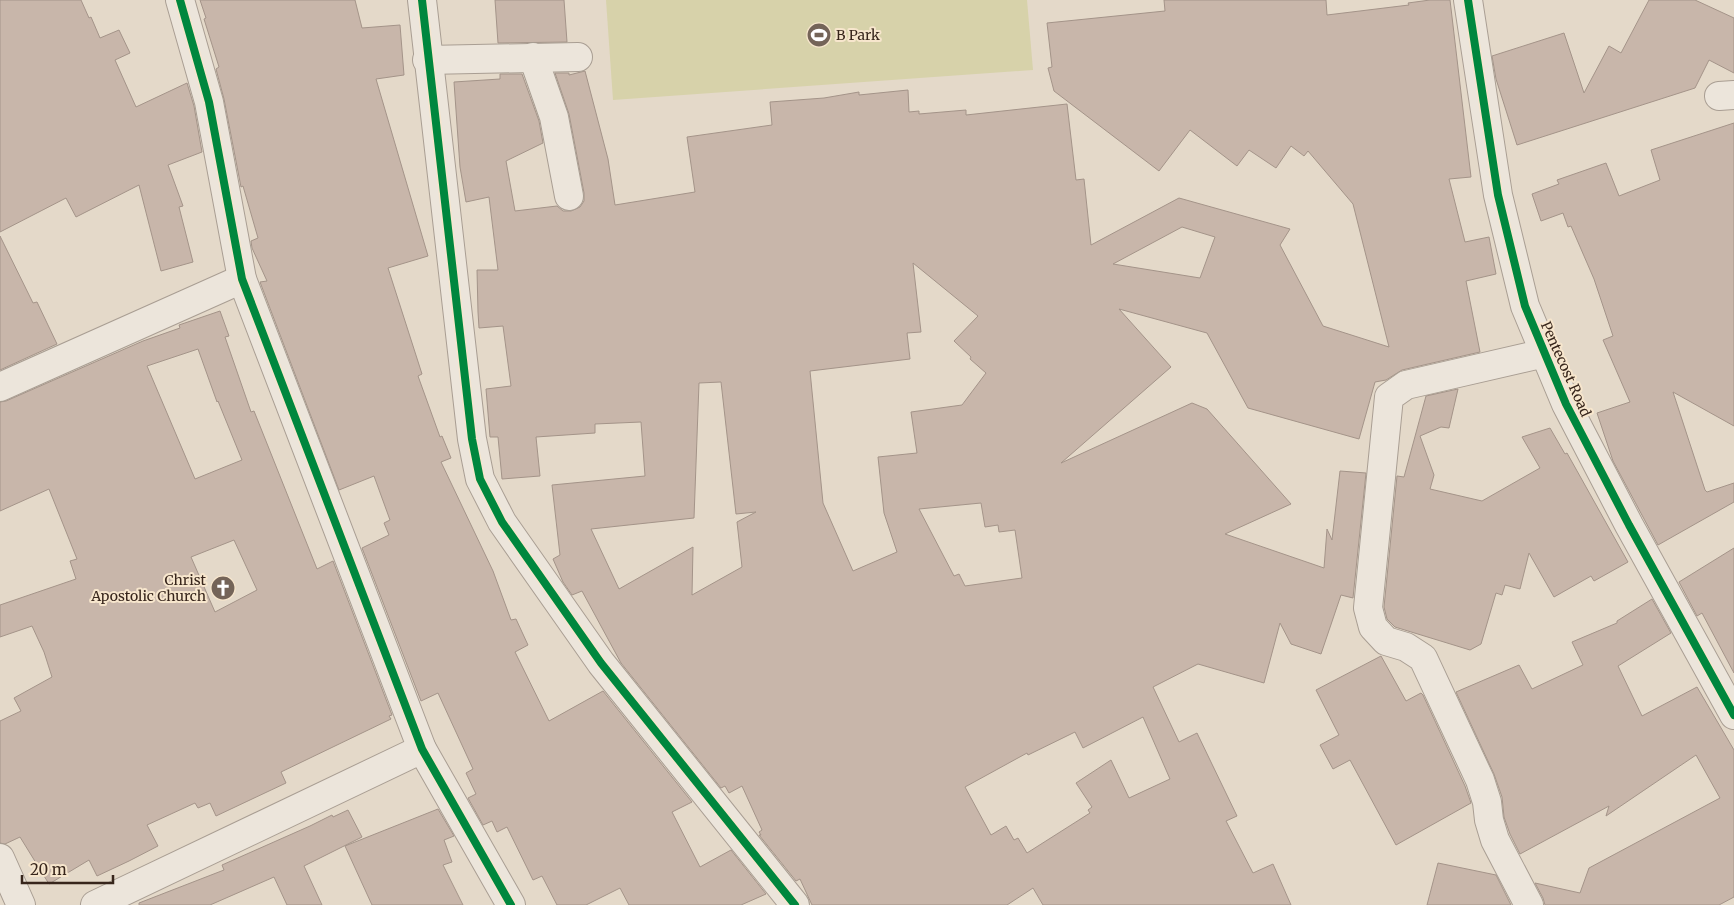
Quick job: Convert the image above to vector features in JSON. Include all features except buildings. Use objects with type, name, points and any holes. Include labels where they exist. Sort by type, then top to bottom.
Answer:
[{"type":"street","points":[[180,0],[209,102],[242,279],[422,749],[511,905]]},
{"type":"street","points":[[422,0],[471,430],[480,479],[502,522],[601,663],[795,905]]},
{"type":"street","name":"Pentecost Road","points":[[1468,0],[1498,195],[1525,306],[1566,404],[1629,525],[1734,715]]},
{"type":"street","points":[[533,57],[554,117],[569,196]]},
{"type":"street","points":[[428,60],[578,57]]},
{"type":"street","points":[[0,386],[242,279]]},
{"type":"street","points":[[1529,905],[1495,840],[1480,780],[1423,658],[1406,647],[1386,641],[1374,627],[1368,608],[1390,397],[1406,385],[1545,353]]},
{"type":"street","points":[[95,905],[422,749]]},
{"type":"street","points":[[0,858],[21,905]]},
{"type":"shaded area","name":"B Park","points":[[606,0],[1027,0],[1033,70],[613,100]]},
{"type":"cycle path","points":[[180,0],[209,102],[242,279],[422,749],[511,905]]},
{"type":"cycle path","points":[[422,0],[472,439],[480,479],[502,522],[601,663],[795,905]]},
{"type":"cycle path","points":[[1468,0],[1498,195],[1525,306],[1566,404],[1629,525],[1734,715]]},
{"type":"place","name":"B Park","points":[[819,35]]},
{"type":"place","name":"Christ Apostolic Church","points":[[223,588]]}]
